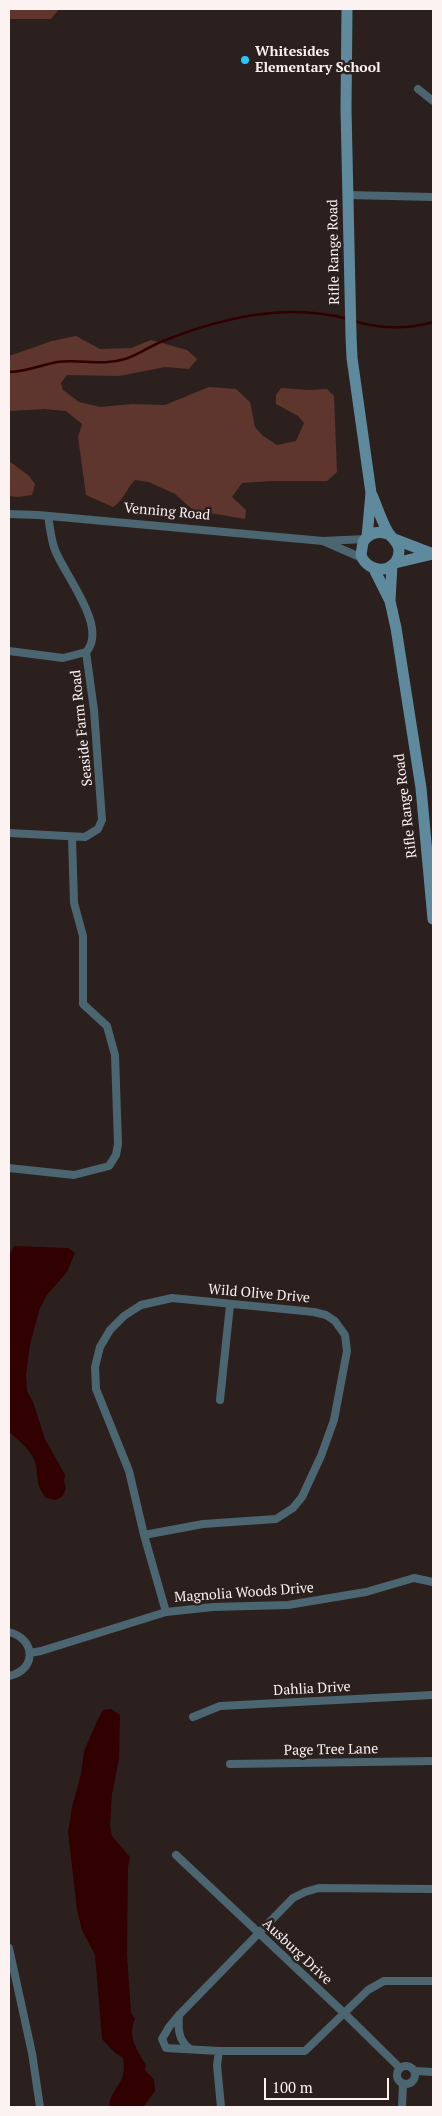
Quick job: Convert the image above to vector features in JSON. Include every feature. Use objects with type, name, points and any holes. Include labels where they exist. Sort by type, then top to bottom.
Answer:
[{"type":"main road","name":"Rifle Range Road","points":[[347,9],[347,195],[352,358],[371,493],[366,538]]},
{"type":"main road","name":"Rifle Range Road","points":[[371,493],[392,537]]},
{"type":"main road","points":[[378,532],[392,537],[433,554],[394,564],[384,570],[374,569],[367,565],[362,558],[361,547],[366,538],[378,532]]},
{"type":"main road","points":[[392,537],[399,551],[394,564]]},
{"type":"main road","name":"Rifle Range Road","points":[[394,564],[390,601],[421,788],[433,920]]},
{"type":"main road","name":"Rifle Range Road","points":[[374,569],[390,601]]},
{"type":"street","points":[[418,89],[433,101]]},
{"type":"street","points":[[347,195],[433,197]]},
{"type":"street","name":"Venning Road","points":[[9,514],[323,541],[366,538]]},
{"type":"street","name":"Seaside Farm Road","points":[[9,833],[72,838],[85,837],[94,832],[100,824],[103,813],[86,652],[92,645],[90,617],[87,607],[66,573],[54,548],[48,516]]},
{"type":"street","name":"Venning Road","points":[[323,541],[362,558]]},
{"type":"street","points":[[9,651],[63,658],[86,652]]},
{"type":"street","points":[[9,1168],[74,1175],[109,1166],[116,1155],[118,1144],[115,1055],[107,1026],[83,1004],[83,936],[74,903],[72,838]]},
{"type":"street","name":"Wild Olive Drive","points":[[144,1535],[204,1524],[276,1519],[293,1508],[302,1497],[321,1456],[338,1403],[347,1351],[345,1335],[335,1321],[320,1313],[172,1298],[141,1305],[124,1316],[110,1330],[100,1347],[95,1367],[96,1389],[129,1471],[144,1535],[166,1612]]},
{"type":"street","points":[[220,1400],[230,1305]]},
{"type":"street","name":"Magnolia Woods Drive","points":[[30,1653],[166,1612],[213,1607],[288,1605],[366,1592],[414,1578],[433,1582]]},
{"type":"street","points":[[9,1632],[24,1639],[30,1653],[28,1663],[23,1669],[17,1674],[9,1676]]},
{"type":"street","name":"Dahlia Drive","points":[[193,1717],[220,1706],[433,1695]]},
{"type":"street","name":"Page Tree Lane","points":[[230,1764],[433,1760]]},
{"type":"street","name":"Ausburg Drive","points":[[176,1854],[344,2012],[400,2068]]},
{"type":"street","points":[[433,1889],[319,1888],[293,1898],[179,2016],[169,2027],[162,2039],[166,2048],[174,2049],[305,2051],[368,1990],[384,1981],[433,1981]]},
{"type":"street","points":[[9,1948],[32,2053],[40,2107]]},
{"type":"street","points":[[179,2016],[178,2030],[182,2044],[190,2049]]},
{"type":"street","points":[[219,2051],[217,2065],[221,2107]]},
{"type":"street","points":[[402,2107],[403,2084],[397,2078],[400,2068],[409,2066],[415,2071],[433,2072]]},
{"type":"street","points":[[403,2084],[408,2084],[416,2078],[415,2071]]},
{"type":"shaded area","points":[[9,9],[59,9],[51,19],[9,19]]},
{"type":"shaded area","points":[[76,336],[100,349],[131,348],[151,340],[187,350],[197,359],[189,369],[165,367],[119,376],[67,375],[61,383],[63,390],[79,402],[100,407],[132,404],[165,405],[209,387],[236,389],[250,402],[255,427],[262,435],[277,445],[296,441],[304,423],[298,416],[276,404],[276,395],[281,388],[327,389],[334,396],[337,472],[327,481],[242,483],[232,497],[246,510],[245,519],[193,510],[175,494],[149,482],[135,480],[120,501],[113,507],[86,495],[78,437],[82,424],[66,411],[44,409],[10,411],[9,413],[9,356],[52,341]]},
{"type":"shaded area","points":[[9,461],[29,476],[35,484],[32,495],[9,496]]},
{"type":"shaded area","points":[[14,1246],[68,1248],[75,1253],[67,1272],[47,1295],[40,1308],[30,1344],[26,1376],[27,1391],[33,1402],[45,1439],[65,1475],[66,1488],[63,1496],[56,1500],[46,1498],[39,1486],[36,1465],[32,1455],[9,1432],[9,1256]]},
{"type":"shaded area","points":[[111,1709],[120,1715],[119,1759],[112,1794],[110,1826],[112,1836],[130,1857],[128,1867],[127,1954],[131,2013],[135,2019],[132,2032],[136,2049],[146,2065],[145,2070],[154,2079],[155,2091],[143,2107],[109,2107],[110,2100],[123,2074],[123,2058],[114,2052],[102,2039],[95,1955],[82,1930],[77,1910],[68,1832],[72,1807],[81,1774],[84,1751],[103,1710]]},
{"type":"waterway","points":[[9,372],[27,370],[57,362],[117,361],[130,357],[158,343],[208,325],[254,315],[301,312],[325,314],[348,319]]},
{"type":"waterway","points":[[354,321],[394,328],[433,322]]},
{"type":"place","name":"Whitesides Elementary School","points":[[245,60]]}]
